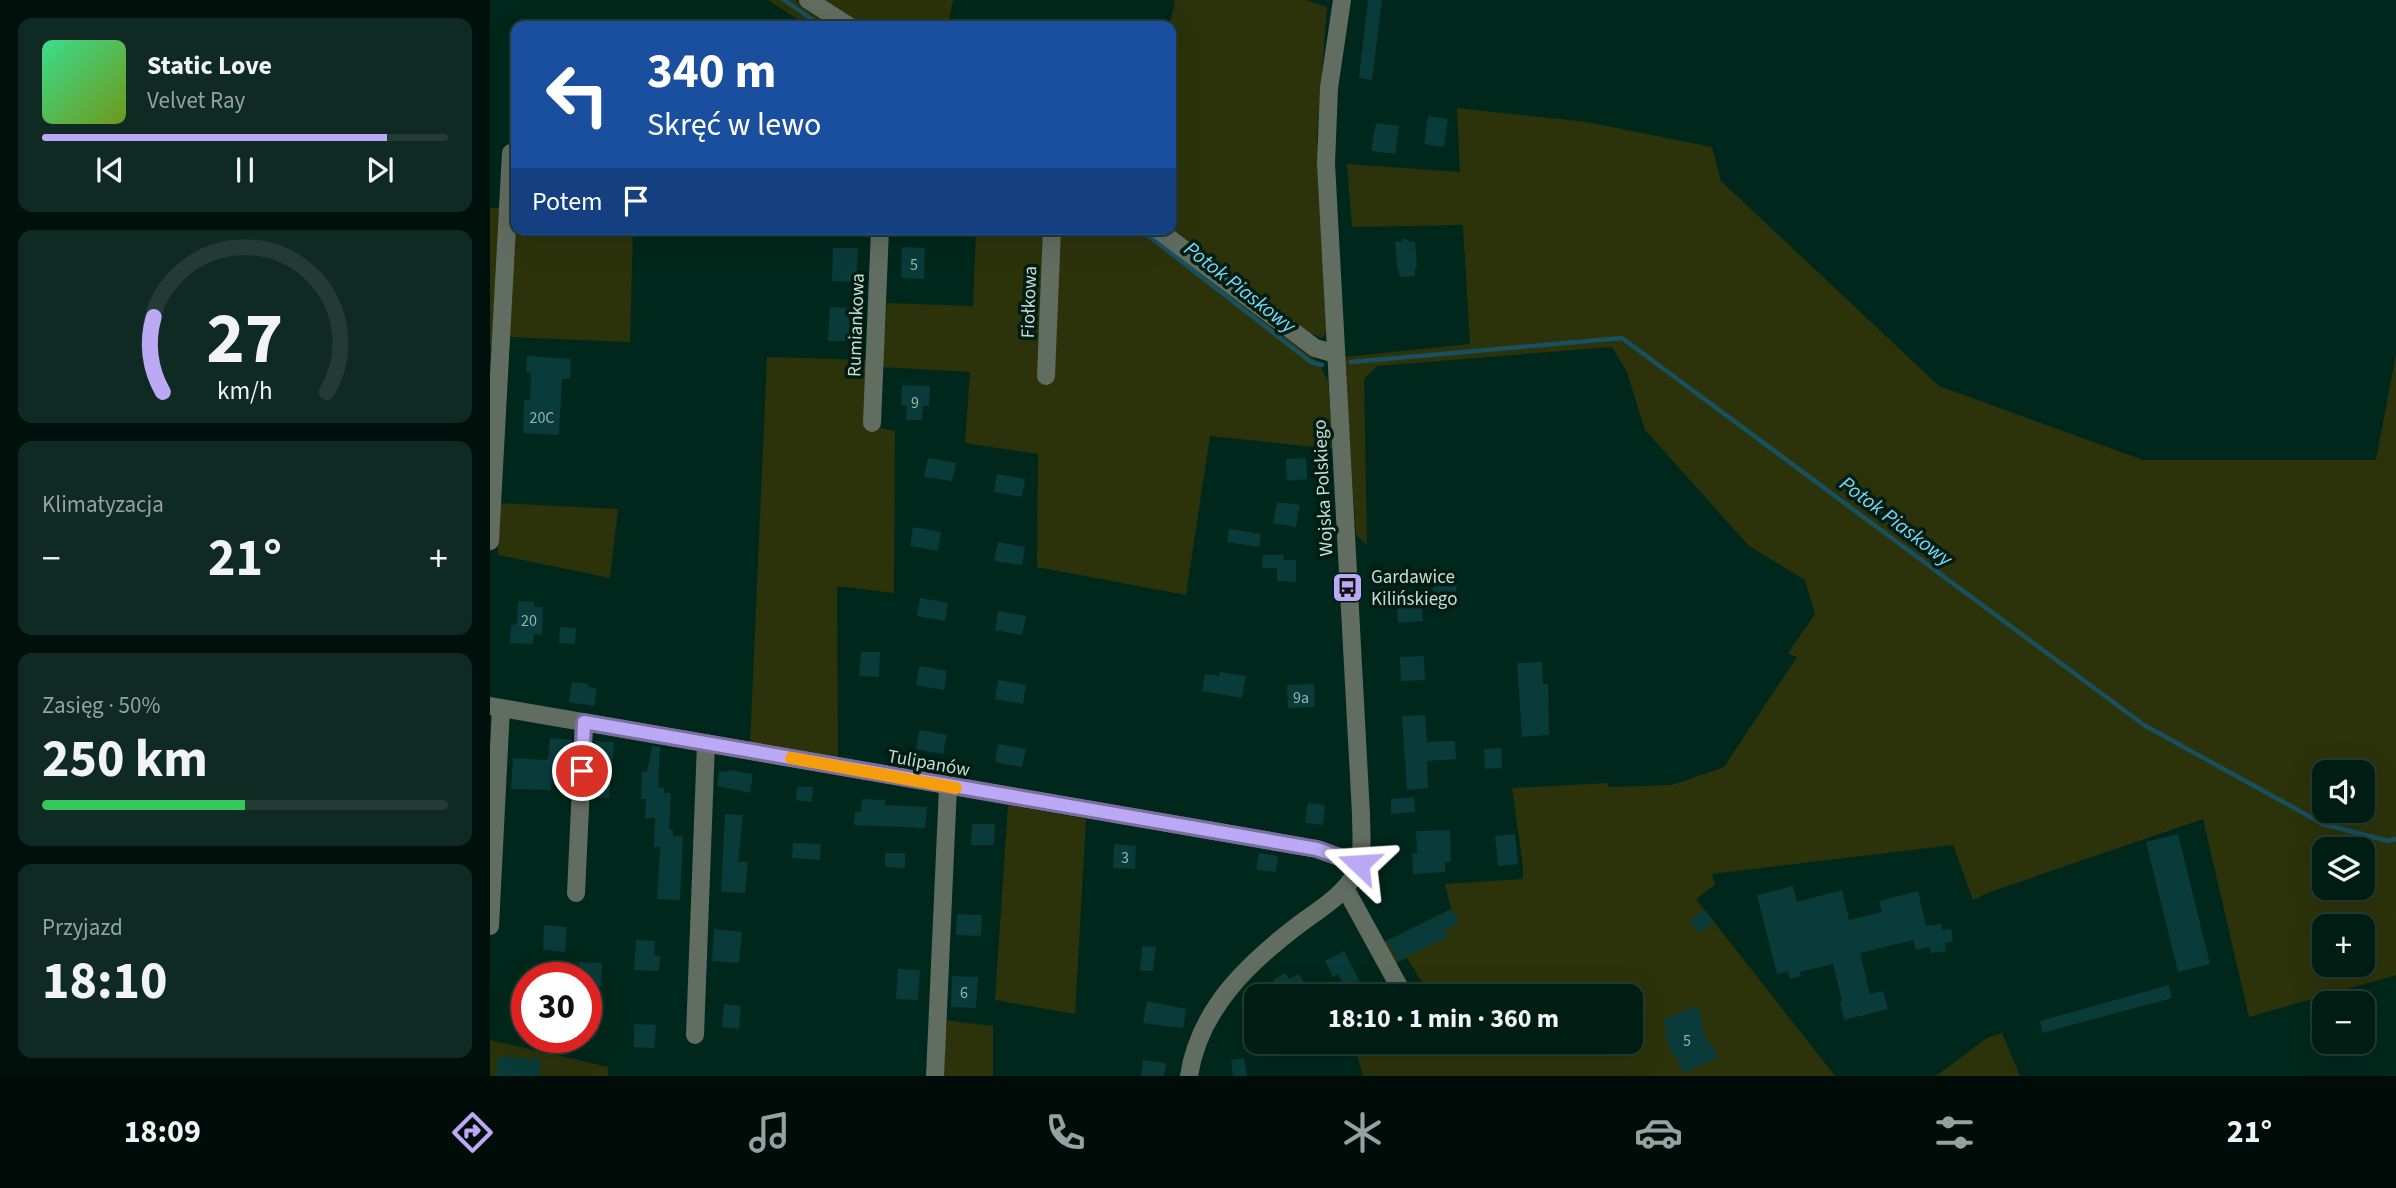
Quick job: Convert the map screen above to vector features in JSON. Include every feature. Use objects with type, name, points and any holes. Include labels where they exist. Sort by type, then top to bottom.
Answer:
[{"type":"street","points":[[808,0],[841,21]]},
{"type":"street","name":"Wojska Polskiego","points":[[1189,1076],[1203,1030],[1230,987],[1266,950],[1345,888],[1359,864],[1361,814],[1326,163],[1329,88],[1342,0]]},
{"type":"street","points":[[490,541],[511,153]]},
{"type":"street","name":"Rumiankowa","points":[[872,423],[880,235]]},
{"type":"street","name":"Fiołkowa","points":[[1046,376],[1052,235]]},
{"type":"street","points":[[1165,235],[1315,348],[1336,354]]},
{"type":"street","points":[[490,926],[496,707]]},
{"type":"street","name":"Tulipanów","points":[[496,707],[1317,849],[1359,864]]},
{"type":"street","points":[[576,893],[584,722]]},
{"type":"street","points":[[695,1035],[706,743]]},
{"type":"street","points":[[935,1076],[948,787]]},
{"type":"street","points":[[1345,888],[1398,984]]},
{"type":"green space","points":[[768,0],[796,0],[828,21],[800,21]]},
{"type":"green space","points":[[821,0],[953,0],[949,21],[857,21]]},
{"type":"green space","points":[[1173,0],[1306,0],[1327,7],[1317,138],[1326,333],[1322,338],[1307,332],[1176,232],[1176,21],[1170,21],[1175,2]]},
{"type":"green space","points":[[1457,108],[1587,122],[1712,147],[1721,181],[1939,386],[2143,460],[2376,460],[2396,354],[2396,975],[2340,991],[2312,991],[2312,999],[2249,1017],[2203,819],[1973,900],[1953,845],[1712,874],[1715,885],[1696,899],[1835,1076],[1363,1076],[1357,1054],[1643,1054],[1643,984],[1423,984],[1407,958],[1394,964],[1384,942],[1451,909],[1445,884],[1523,879],[1512,788],[1608,783],[1609,787],[1672,785],[1724,767],[1797,657],[1788,653],[1815,614],[1805,580],[1749,546],[1645,430],[1627,372],[1612,347],[1377,366],[1364,379],[1367,545],[1356,535],[1344,357],[1470,344],[1463,225],[1352,227],[1347,164],[1460,172]]},
{"type":"green space","points":[[490,208],[499,208],[492,345],[490,345]]},
{"type":"green space","points":[[511,235],[633,235],[630,342],[510,337]]},
{"type":"green space","points":[[976,235],[1156,235],[1317,361],[1328,380],[1333,449],[1210,436],[1186,595],[1037,567],[1038,454],[965,443],[970,372],[881,367],[879,428],[895,431],[894,593],[837,586],[838,760],[750,746],[767,357],[868,360],[881,366],[887,303],[973,306]]},
{"type":"green space","points":[[497,503],[618,509],[610,578],[498,555]]},
{"type":"green space","points":[[1008,805],[1086,819],[1075,1014],[995,1000]]},
{"type":"green space","points":[[944,1020],[993,1026],[993,1076],[940,1076]]},
{"type":"green space","points":[[2002,1033],[2020,1076],[1936,1076],[1987,1038]]},
{"type":"green space","points":[[490,1040],[511,1045],[511,1053],[547,1053],[608,1067],[608,1076],[490,1076]]},
{"type":"building","points":[[1368,0],[1382,0],[1372,80],[1359,78]]},
{"type":"building","points":[[1428,116],[1448,119],[1444,147],[1424,144]]},
{"type":"building","points":[[1376,123],[1399,126],[1395,154],[1371,151]]},
{"type":"building","points":[[1405,238],[1410,242],[1415,241],[1417,267],[1415,276],[1400,277],[1395,242]]},
{"type":"building","points":[[902,247],[925,248],[924,279],[901,278]]},
{"type":"building","points":[[833,248],[858,248],[856,282],[832,281]]},
{"type":"building","points":[[830,307],[852,308],[849,341],[828,341]]},
{"type":"building","points":[[527,356],[571,359],[570,379],[562,379],[559,435],[523,433],[524,400],[530,400],[531,373],[526,372]]},
{"type":"building","points":[[902,385],[930,386],[929,406],[923,406],[922,420],[906,420],[907,405],[901,405]]},
{"type":"building","points":[[928,458],[956,463],[952,481],[924,477]]},
{"type":"building","points":[[1306,458],[1307,479],[1287,481],[1286,459]]},
{"type":"building","points":[[997,474],[1025,479],[1022,497],[994,492]]},
{"type":"building","points":[[1277,502],[1300,505],[1296,527],[1273,523]]},
{"type":"building","points":[[913,527],[941,532],[938,551],[910,546]]},
{"type":"building","points":[[1229,529],[1261,534],[1259,547],[1227,542]]},
{"type":"building","points":[[998,542],[1025,547],[1022,565],[994,561]]},
{"type":"building","points":[[1263,555],[1284,555],[1283,560],[1296,560],[1296,582],[1277,581],[1277,568],[1262,568]]},
{"type":"building","points":[[1435,579],[1457,584],[1455,598],[1432,594]]},
{"type":"building","points":[[1421,597],[1423,621],[1398,623],[1396,599]]},
{"type":"building","points":[[920,598],[948,603],[945,621],[917,616]]},
{"type":"building","points":[[518,601],[534,602],[534,607],[543,607],[542,635],[534,634],[533,644],[510,643],[511,626],[517,623]]},
{"type":"building","points":[[998,611],[1026,616],[1022,635],[995,630]]},
{"type":"building","points":[[560,627],[576,628],[575,644],[559,643]]},
{"type":"building","points":[[861,652],[880,652],[879,677],[859,676]]},
{"type":"building","points":[[1424,656],[1425,680],[1401,681],[1400,657]]},
{"type":"building","points":[[1542,662],[1543,684],[1548,684],[1549,735],[1522,737],[1517,663]]},
{"type":"building","points":[[919,666],[947,671],[944,690],[916,685]]},
{"type":"building","points":[[1220,672],[1246,676],[1242,698],[1202,691],[1205,674],[1219,676]]},
{"type":"building","points":[[998,680],[1026,685],[1023,704],[995,699]]},
{"type":"building","points":[[572,682],[588,684],[588,687],[597,689],[594,706],[569,702]]},
{"type":"building","points":[[1314,684],[1315,707],[1288,708],[1287,685]]},
{"type":"building","points":[[1425,715],[1427,742],[1455,741],[1456,759],[1427,761],[1428,788],[1407,790],[1402,716]]},
{"type":"building","points":[[919,730],[947,735],[943,754],[916,749]]},
{"type":"building","points":[[550,738],[572,740],[571,762],[555,761],[555,778],[552,778],[551,790],[511,789],[513,758],[548,760]]},
{"type":"building","points":[[595,741],[614,742],[609,798],[592,797]]},
{"type":"building","points":[[998,744],[1026,749],[1022,767],[995,762]]},
{"type":"building","points":[[652,746],[660,747],[658,787],[664,788],[664,793],[671,793],[669,829],[673,830],[673,836],[683,836],[680,900],[657,899],[660,847],[654,847],[655,818],[645,818],[646,799],[641,799],[642,771],[647,772]]},
{"type":"building","points":[[1501,748],[1502,768],[1485,769],[1484,749]]},
{"type":"building","points":[[719,771],[753,774],[750,793],[717,786]]},
{"type":"building","points":[[797,787],[813,787],[812,802],[796,800]]},
{"type":"building","points":[[1414,797],[1415,812],[1391,814],[1391,799]]},
{"type":"building","points":[[862,799],[885,800],[885,805],[927,807],[925,828],[854,825],[855,812],[861,812]]},
{"type":"building","points":[[1308,803],[1325,805],[1323,825],[1305,823]]},
{"type":"building","points":[[725,814],[743,815],[738,862],[748,862],[745,893],[721,892]]},
{"type":"building","points":[[972,824],[995,824],[994,845],[971,845]]},
{"type":"building","points":[[1450,830],[1451,862],[1445,862],[1445,872],[1413,874],[1412,853],[1417,853],[1416,831]]},
{"type":"building","points":[[1515,834],[1518,864],[1498,866],[1495,836]]},
{"type":"building","points":[[2178,834],[2210,964],[2178,972],[2146,842]]},
{"type":"building","points":[[793,843],[821,844],[820,860],[792,858]]},
{"type":"building","points":[[1114,844],[1136,846],[1135,869],[1113,868]]},
{"type":"building","points":[[885,853],[905,853],[905,868],[885,867]]},
{"type":"building","points":[[1259,853],[1278,856],[1276,872],[1256,870]]},
{"type":"building","points":[[1793,886],[1797,902],[1842,890],[1849,920],[1882,912],[1879,901],[1918,891],[1926,926],[1941,924],[1943,930],[1951,929],[1953,941],[1945,943],[1946,951],[1931,953],[1930,947],[1916,950],[1913,940],[1860,953],[1870,994],[1883,991],[1888,1009],[1844,1020],[1833,964],[1800,972],[1801,976],[1790,979],[1788,971],[1777,974],[1757,895]]},
{"type":"building","points":[[1452,909],[1459,923],[1444,930],[1448,937],[1398,961],[1387,941]]},
{"type":"building","points":[[1704,910],[1713,922],[1699,933],[1690,921]]},
{"type":"building","points":[[957,914],[982,915],[981,936],[956,935]]},
{"type":"building","points":[[544,925],[567,927],[565,952],[543,950]]},
{"type":"building","points":[[714,929],[742,932],[739,963],[712,961]]},
{"type":"building","points":[[636,940],[655,941],[654,955],[660,956],[659,971],[634,970]]},
{"type":"building","points":[[1142,946],[1156,947],[1153,971],[1140,971]]},
{"type":"building","points":[[1344,951],[1361,984],[1343,984],[1338,974],[1333,977],[1325,961]]},
{"type":"building","points":[[898,969],[920,970],[918,1000],[896,999]]},
{"type":"building","points":[[1285,973],[1289,979],[1299,974],[1305,984],[1276,984],[1273,980]]},
{"type":"building","points":[[952,976],[978,977],[976,1008],[951,1007]]},
{"type":"building","points":[[2169,985],[2172,998],[2042,1033],[2040,1021]]},
{"type":"building","points":[[1147,1001],[1186,1009],[1183,1028],[1143,1023]]},
{"type":"building","points":[[724,1004],[741,1006],[739,1029],[722,1027]]},
{"type":"building","points":[[1697,1006],[1709,1045],[1712,1044],[1718,1058],[1683,1073],[1665,1035],[1668,1034],[1662,1020]]},
{"type":"building","points":[[634,1024],[656,1025],[654,1048],[634,1047]]},
{"type":"building","points":[[498,1057],[540,1059],[540,1076],[497,1076]]},
{"type":"building","points":[[1244,1058],[1247,1076],[1233,1076],[1231,1060]]},
{"type":"building","points":[[1143,1060],[1166,1063],[1164,1076],[1141,1076]]},
{"type":"waterway","name":"Potok Piaskowy","points":[[784,0],[815,21]]},
{"type":"waterway","name":"Potok Piaskowy","points":[[1148,235],[1311,362],[1322,365]]},
{"type":"waterway","name":"Potok Piaskowy","points":[[1351,362],[1622,338],[2144,725],[2323,824],[2388,841],[2396,839]]},
{"type":"slow traffic","points":[[791,758],[956,788]]},
{"type":"place","name":"Gardawice Kilińskiego","points":[[1348,587]]},
{"type":"route","points":[[582,771],[584,722],[1317,849],[1359,864]]}]
